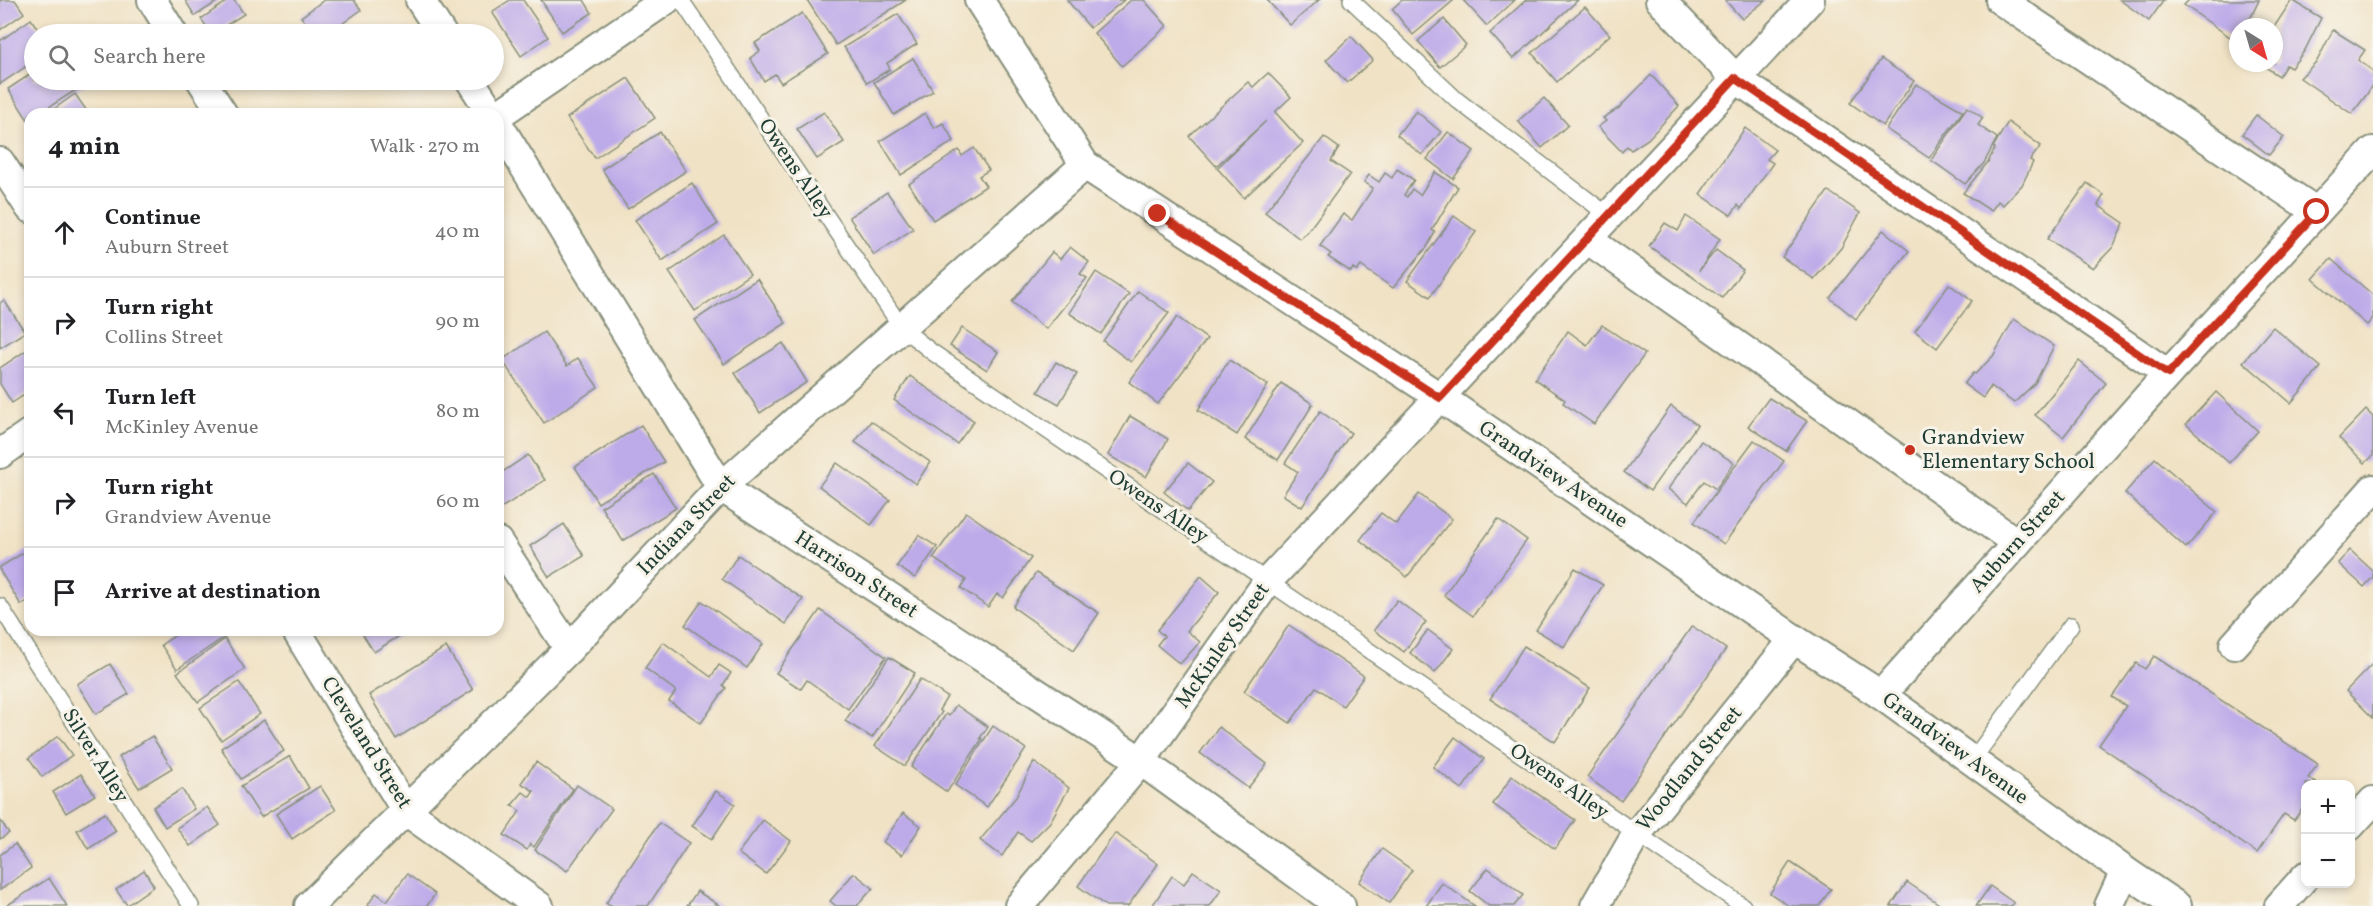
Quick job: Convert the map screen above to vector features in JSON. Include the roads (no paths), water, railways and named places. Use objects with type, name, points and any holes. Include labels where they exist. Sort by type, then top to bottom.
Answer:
[{"type":"street","points":[[152,0],[167,24]]},
{"type":"street","points":[[420,0],[436,24]]},
{"type":"street","points":[[504,111],[666,0]]},
{"type":"street","name":"Grandview Avenue","points":[[979,0],[1085,165],[1440,398],[1794,639],[1881,695],[2177,906]]},
{"type":"street","points":[[1660,0],[1735,78],[2168,374]]},
{"type":"street","name":"McKinley Street","points":[[1019,906],[1141,761],[1268,582],[1810,0]]},
{"type":"street","points":[[2000,0],[2317,212]]},
{"type":"street","points":[[207,90],[219,108]]},
{"type":"street","points":[[476,90],[488,108]]},
{"type":"street","name":"Harrison Street","points":[[504,134],[721,487],[1141,761],[1341,906]]},
{"type":"street","name":"Auburn Street","points":[[1881,695],[2168,374],[2373,151]]},
{"type":"street","points":[[0,162],[24,199]]},
{"type":"street","name":"Indiana Street","points":[[309,906],[569,650],[721,487],[1085,165]]},
{"type":"street","points":[[1587,239],[2017,543]]},
{"type":"street","points":[[0,454],[24,437]]},
{"type":"street","points":[[2234,645],[2373,489]]},
{"type":"street","points":[[504,551],[569,650]]},
{"type":"street","name":"Cleveland Street","points":[[300,636],[406,811],[540,906]]},
{"type":"street","name":"Woodland Street","points":[[1595,906],[1636,835],[1794,639]]},
{"type":"street","points":[[2355,821],[2373,801]]},
{"type":"street","points":[[2109,906],[2125,871]]},
{"type":"street","points":[[2279,906],[2301,882]]},
{"type":"lane","name":"Owens Alley","points":[[681,0],[902,328],[932,352],[1743,906]]},
{"type":"lane","points":[[1351,0],[1457,100],[1609,216]]},
{"type":"lane","name":"Silver Alley","points":[[0,606],[191,906]]},
{"type":"lane","points":[[1972,761],[2071,625]]},
{"type":"place","name":"Grandview Elementary School","points":[[1910,450]]}]
